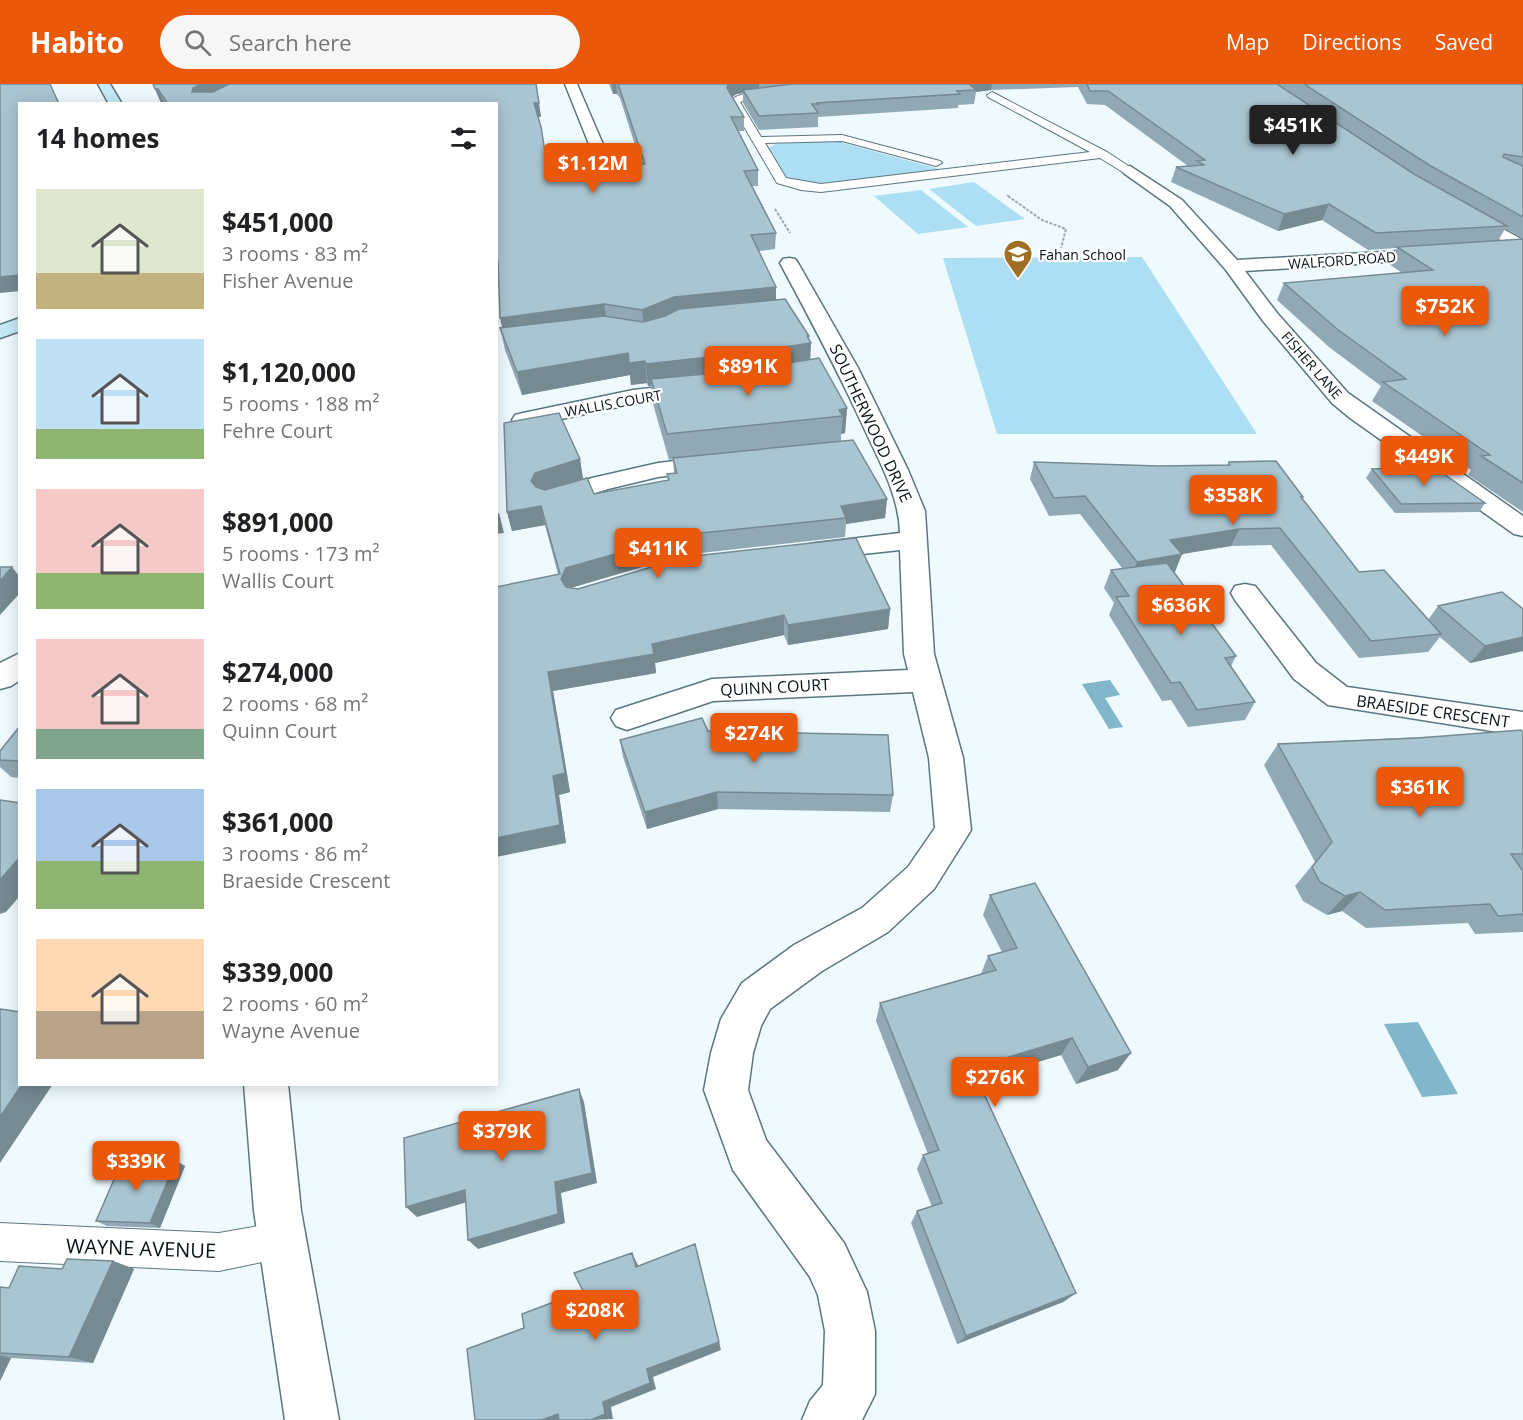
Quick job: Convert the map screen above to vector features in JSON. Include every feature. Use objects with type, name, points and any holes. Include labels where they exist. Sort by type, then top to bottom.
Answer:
[{"type":"street","points":[[104,84],[115,102]]},
{"type":"street","points":[[571,84],[598,149],[588,162]]},
{"type":"street","name":"FISHER LANE","points":[[1130,171],[1176,203],[1232,266],[1270,317],[1340,398],[1358,413],[1523,528]]},
{"type":"street","points":[[1444,202],[1523,248]]},
{"type":"street","points":[[1488,251],[1523,248]]},
{"type":"street","name":"SOUTHERWOOD DRIVE","points":[[791,250],[803,310],[836,369],[872,448],[912,511],[919,654],[946,758],[953,830],[921,878],[875,920],[808,958],[756,996],[742,1019],[732,1053],[726,1090],[749,1154],[827,1260],[842,1292],[850,1331],[849,1394],[829,1420]]},
{"type":"street","name":"WALFORD ROAD","points":[[1232,266],[1453,253]]},
{"type":"street","points":[[0,332],[18,325]]},
{"type":"street","name":"WALLIS COURT","points":[[523,420],[633,397],[715,388]]},
{"type":"street","points":[[550,499],[602,483],[658,470],[741,461]]},
{"type":"street","points":[[787,554],[913,540]]},
{"type":"street","name":"BRAESIDE CRESCENT","points":[[1245,593],[1305,671],[1339,697],[1523,724]]},
{"type":"street","points":[[0,678],[18,665]]},
{"type":"street","name":"QUINN COURT","points":[[627,718],[712,690],[926,680]]},
{"type":"street","points":[[266,1086],[267,1126],[281,1240],[312,1420]]},
{"type":"lane","points":[[821,84],[799,92],[745,97],[734,101],[781,180],[801,186],[821,188],[1103,154]]},
{"type":"lane","points":[[1002,87],[1007,91],[992,95],[1074,138],[1130,171]]},
{"type":"lane","points":[[758,140],[842,138],[936,163],[957,172]]},
{"type":"lane","points":[[1053,140],[1074,138]]},
{"type":"lane","points":[[926,149],[936,163]]},
{"type":"lane","name":"WAYNE AVENUE","points":[[0,1242],[219,1252],[281,1240]]},
{"type":"path","points":[[1000,167],[1004,175],[999,187],[1004,193],[1031,213],[1065,229],[1066,236],[1061,248]]},
{"type":"path","points":[[771,201],[791,250]]},
{"type":"shaded area","points":[[807,141],[840,142],[943,172],[840,184],[800,183],[787,179],[778,170],[769,148],[775,144]]},
{"type":"shaded area","points":[[974,182],[1025,219],[976,226],[929,189]]},
{"type":"shaded area","points":[[921,190],[968,227],[918,234],[874,196]]},
{"type":"shaded area","points":[[1142,257],[1257,434],[997,434],[943,258]]},
{"type":"shaded area","points":[[1110,680],[1120,695],[1105,698],[1123,727],[1109,729],[1082,684]]},
{"type":"shaded area","points":[[1418,1022],[1458,1094],[1422,1097],[1384,1024]]},
{"type":"building","points":[[0,84],[50,84],[58,102],[18,102],[18,275],[0,277]]},
{"type":"building","points":[[153,84],[201,84],[193,88],[192,92],[213,92],[229,84],[536,84],[539,103],[534,103],[541,127],[549,177],[645,164],[618,84],[730,84],[727,88],[744,117],[731,117],[758,170],[744,171],[776,233],[751,235],[776,287],[674,297],[642,310],[604,304],[500,318],[498,102],[167,102],[158,89],[155,89]]},
{"type":"building","points":[[792,84],[969,84],[976,90],[957,91],[960,94],[817,103],[812,104],[818,113],[759,116],[743,90]]},
{"type":"building","points":[[1087,84],[1277,84],[1414,174],[1507,226],[1376,233],[1329,204],[1284,214],[1176,167],[1204,165],[1197,161],[1205,160],[1108,91],[1090,91]]},
{"type":"building","points":[[1304,84],[1523,84],[1523,157],[1504,154],[1503,157],[1523,166],[1523,217],[1429,165]]},
{"type":"building","points":[[1523,239],[1523,483],[1481,456],[1490,455],[1383,382],[1406,379],[1337,329],[1284,283],[1433,270],[1397,247]]},
{"type":"building","points":[[785,299],[809,336],[807,336],[811,343],[646,364],[645,361],[629,363],[628,353],[517,372],[500,328],[604,316],[643,322],[665,316],[679,309]]},
{"type":"building","points":[[819,358],[847,408],[839,410],[843,416],[667,434],[651,379],[738,371]]},
{"type":"building","points":[[559,413],[580,459],[535,473],[531,481],[536,487],[545,490],[587,478],[594,494],[669,480],[667,474],[677,473],[673,458],[853,440],[887,499],[841,506],[846,518],[682,535],[566,568],[561,579],[566,587],[578,589],[685,557],[856,538],[890,609],[788,625],[784,615],[652,644],[654,654],[548,672],[565,773],[553,776],[560,825],[498,838],[498,587],[560,574],[541,506],[507,512],[504,423]]},
{"type":"building","points":[[1276,461],[1359,572],[1384,570],[1441,634],[1371,641],[1280,528],[1239,529],[1170,540],[1182,554],[1137,562],[1085,496],[1054,498],[1034,462],[1159,466],[1230,465],[1229,462]]},
{"type":"building","points":[[1434,467],[1485,503],[1401,504],[1372,469]]},
{"type":"building","points":[[1167,563],[1236,656],[1225,658],[1255,702],[1197,710],[1180,682],[1171,683],[1116,597],[1129,596],[1111,570]]},
{"type":"building","points":[[0,567],[12,567],[0,581]]},
{"type":"building","points":[[1502,592],[1523,609],[1523,637],[1485,646],[1438,606]]},
{"type":"building","points":[[702,718],[708,731],[888,735],[893,795],[717,792],[645,812],[620,740]]},
{"type":"building","points":[[18,728],[18,761],[0,760],[0,751]]},
{"type":"building","points":[[1521,730],[1523,732],[1523,854],[1511,854],[1523,871],[1523,914],[1498,916],[1490,904],[1385,910],[1360,892],[1345,896],[1320,882],[1312,867],[1332,842],[1278,744],[1418,738]]},
{"type":"building","points":[[0,800],[18,803],[18,859],[0,880]]},
{"type":"building","points":[[1035,883],[1131,1053],[1088,1067],[1072,1038],[972,1068],[1076,1293],[966,1336],[917,1211],[942,1203],[923,1155],[939,1150],[880,1003],[996,970],[988,956],[1017,948],[990,895]]},
{"type":"building","points":[[0,1009],[18,1012],[18,1086],[21,1086],[0,1117]]},
{"type":"building","points":[[579,1089],[592,1173],[555,1182],[558,1214],[468,1240],[465,1190],[406,1207],[404,1138]]},
{"type":"building","points":[[122,1161],[176,1161],[150,1223],[96,1221]]},
{"type":"building","points":[[695,1244],[719,1342],[647,1369],[650,1383],[603,1402],[605,1414],[591,1420],[559,1420],[558,1414],[542,1420],[475,1420],[467,1349],[524,1328],[522,1314],[583,1291],[574,1273],[632,1253],[636,1267]]},
{"type":"building","points":[[67,1259],[113,1261],[69,1357],[0,1353],[0,1287],[9,1288],[19,1266],[62,1269]]},
{"type":"place","name":"Fahan School","points":[[1018,280]]}]
